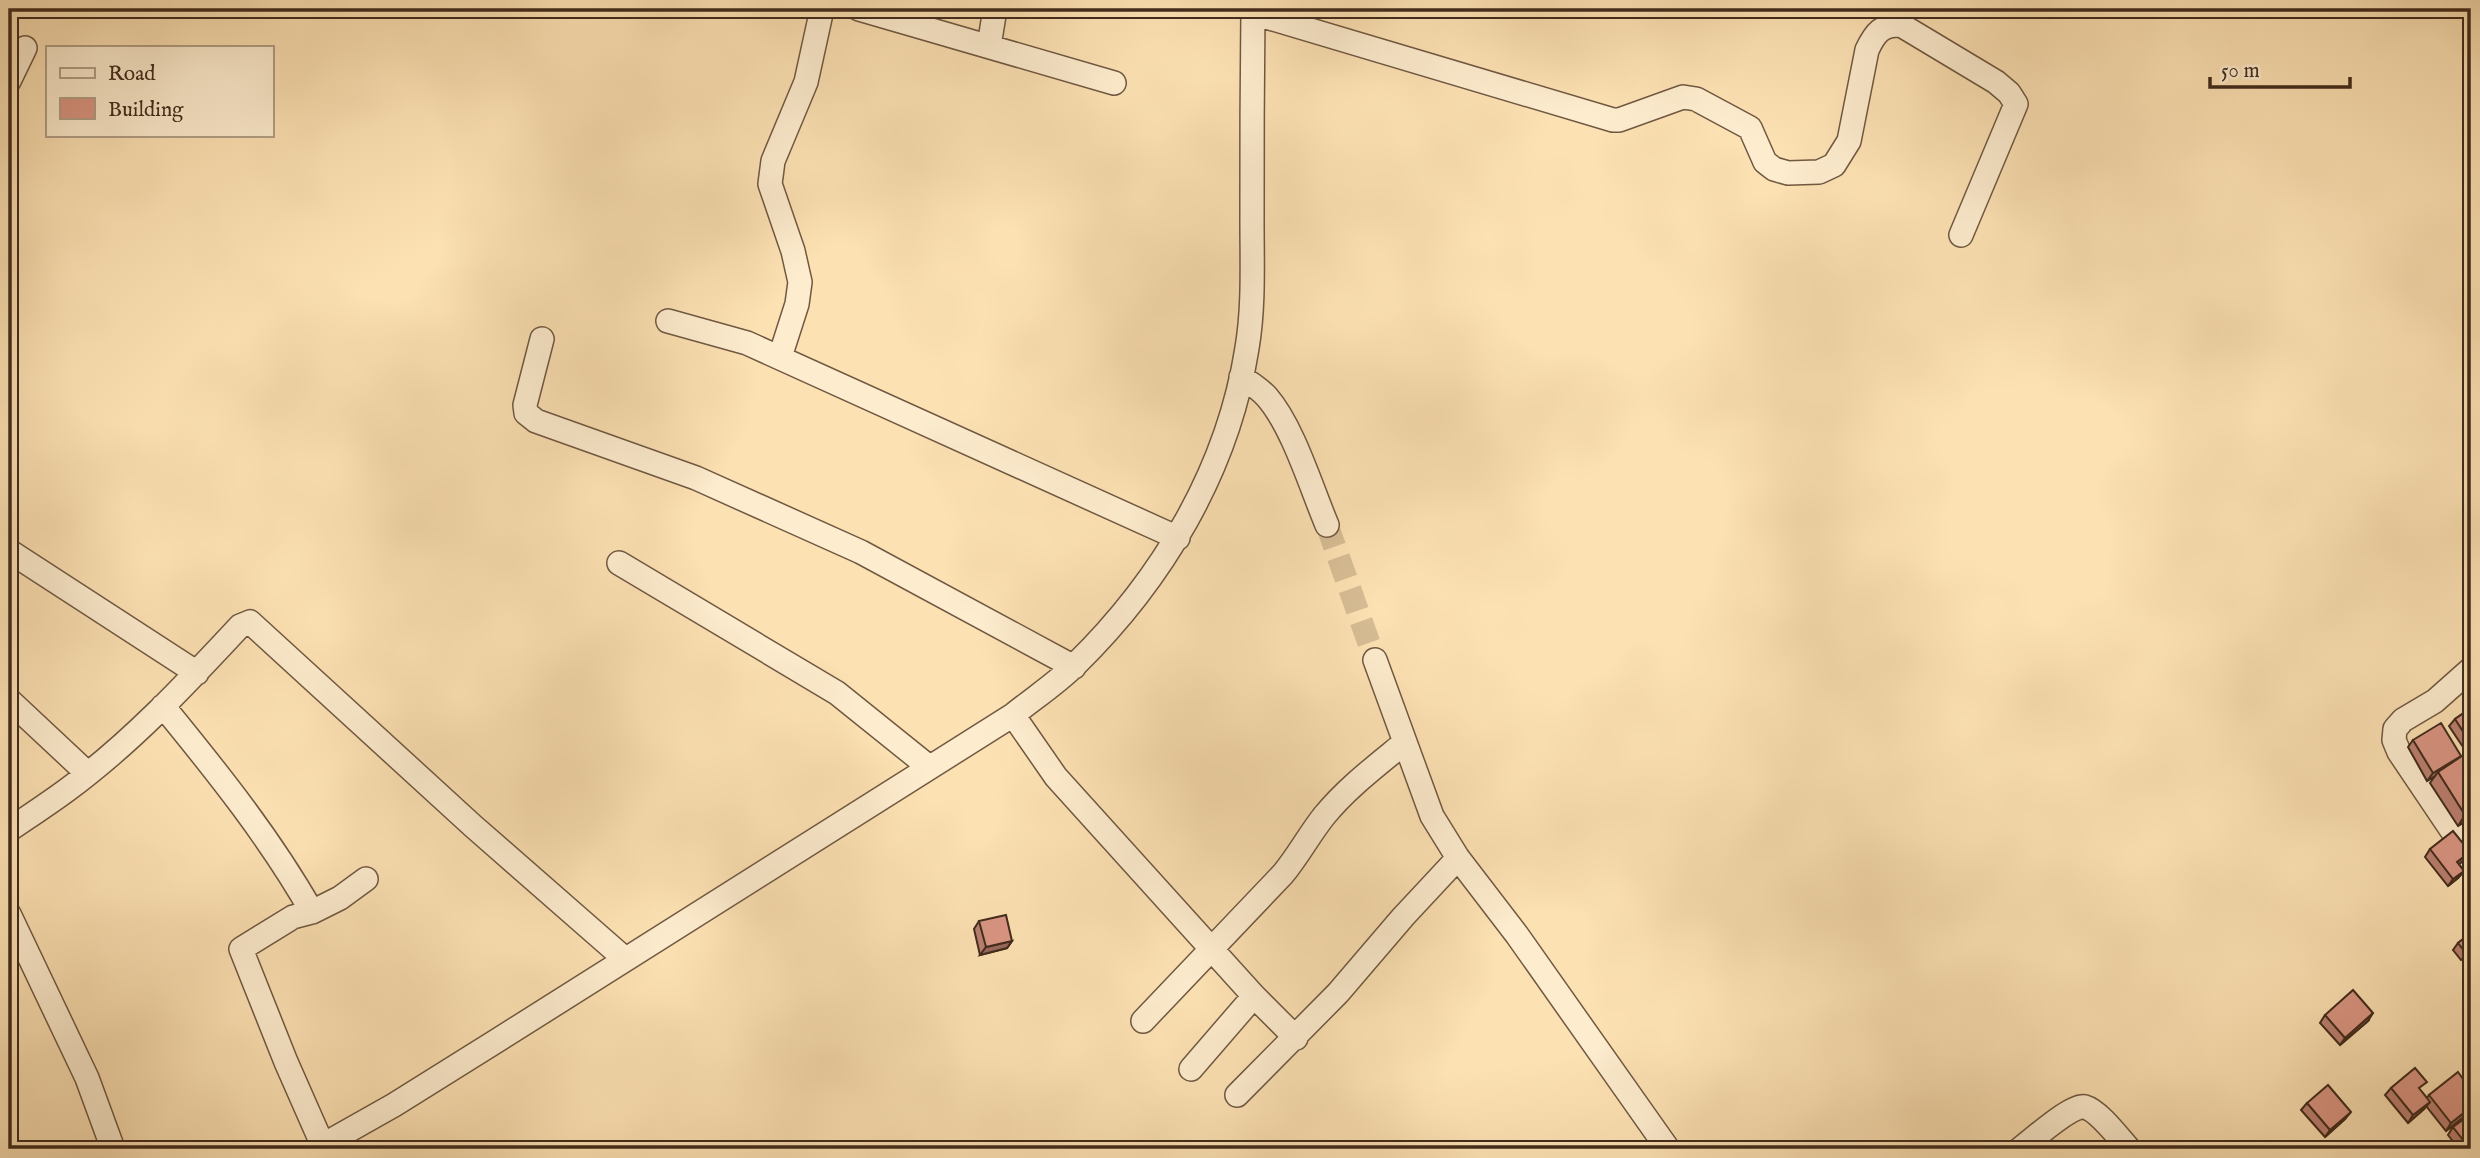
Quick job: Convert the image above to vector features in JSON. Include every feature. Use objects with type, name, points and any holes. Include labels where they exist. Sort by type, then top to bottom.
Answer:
[{"type":"street","points":[[780,358],[797,304],[800,282],[793,251],[769,184],[774,161],[806,82],[822,9]]},
{"type":"street","points":[[859,9],[1114,83]]},
{"type":"street","points":[[989,46],[995,9]]},
{"type":"street","points":[[366,879],[340,898],[293,918],[241,948],[320,1147],[394,1105],[1013,715],[1074,667],[1108,631],[1178,538],[1211,473],[1229,426],[1248,348],[1251,309],[1253,11],[1613,120],[1682,97],[1696,99],[1750,128],[1765,162],[1774,169],[1788,173],[1819,172],[1834,165],[1849,141],[1867,50],[1873,36],[1889,25],[1901,25],[1996,82],[2009,93],[2015,104],[1961,235]]},
{"type":"street","points":[[9,81],[25,48]]},
{"type":"street","points":[[668,321],[747,343],[1178,538]]},
{"type":"street","points":[[542,339],[525,405],[529,417],[550,427],[696,478],[862,552],[1074,667]]},
{"type":"street","points":[[1241,377],[1259,388],[1283,422],[1327,525]]},
{"type":"street","points":[[9,551],[197,673]]},
{"type":"street","points":[[619,563],[837,693],[929,767]]},
{"type":"street","points":[[9,830],[87,773],[163,706],[240,626],[250,622],[473,826],[625,959]]},
{"type":"street","points":[[1375,660],[1433,816],[1458,858],[1517,935],[1668,1149]]},
{"type":"street","points":[[2471,669],[2435,701],[2403,720],[2395,729],[2394,740],[2471,863]]},
{"type":"street","points":[[9,700],[87,773]]},
{"type":"street","points":[[163,706],[235,795],[286,866],[312,912]]},
{"type":"street","points":[[1013,715],[1056,777],[1254,996],[1296,1038]]},
{"type":"street","points":[[1143,1021],[1298,856],[1323,817],[1340,798],[1404,743]]},
{"type":"street","points":[[1237,1095],[1296,1038],[1458,858]]},
{"type":"street","points":[[9,914],[87,1078],[114,1149]]},
{"type":"street","points":[[1191,1069],[1254,996]]},
{"type":"street","points":[[2020,1149],[2068,1112],[2080,1106],[2095,1113],[2129,1149]]},
{"type":"building","points":[[2471,708],[2471,744],[2455,719]]},
{"type":"building","points":[[2441,723],[2461,756],[2433,773],[2413,740]]},
{"type":"building","points":[[2465,754],[2471,764],[2471,811],[2465,815],[2438,772]]},
{"type":"building","points":[[2453,831],[2470,852],[2457,862],[2464,871],[2453,879],[2430,849]]},
{"type":"building","points":[[1006,915],[1012,941],[986,947],[979,921]]},
{"type":"building","points":[[2471,933],[2471,952],[2470,950],[2466,953],[2458,943]]},
{"type":"building","points":[[2353,990],[2373,1013],[2345,1038],[2325,1015]]},
{"type":"building","points":[[2415,1068],[2427,1082],[2419,1088],[2430,1102],[2413,1115],[2391,1088]]},
{"type":"building","points":[[2458,1072],[2471,1090],[2471,1107],[2451,1123],[2429,1095]]},
{"type":"building","points":[[2328,1085],[2351,1112],[2330,1130],[2307,1103]]},
{"type":"building","points":[[2471,1114],[2471,1149],[2470,1149],[2453,1127]]},
{"type":"tunnel","points":[[1327,525],[1375,660]]}]
